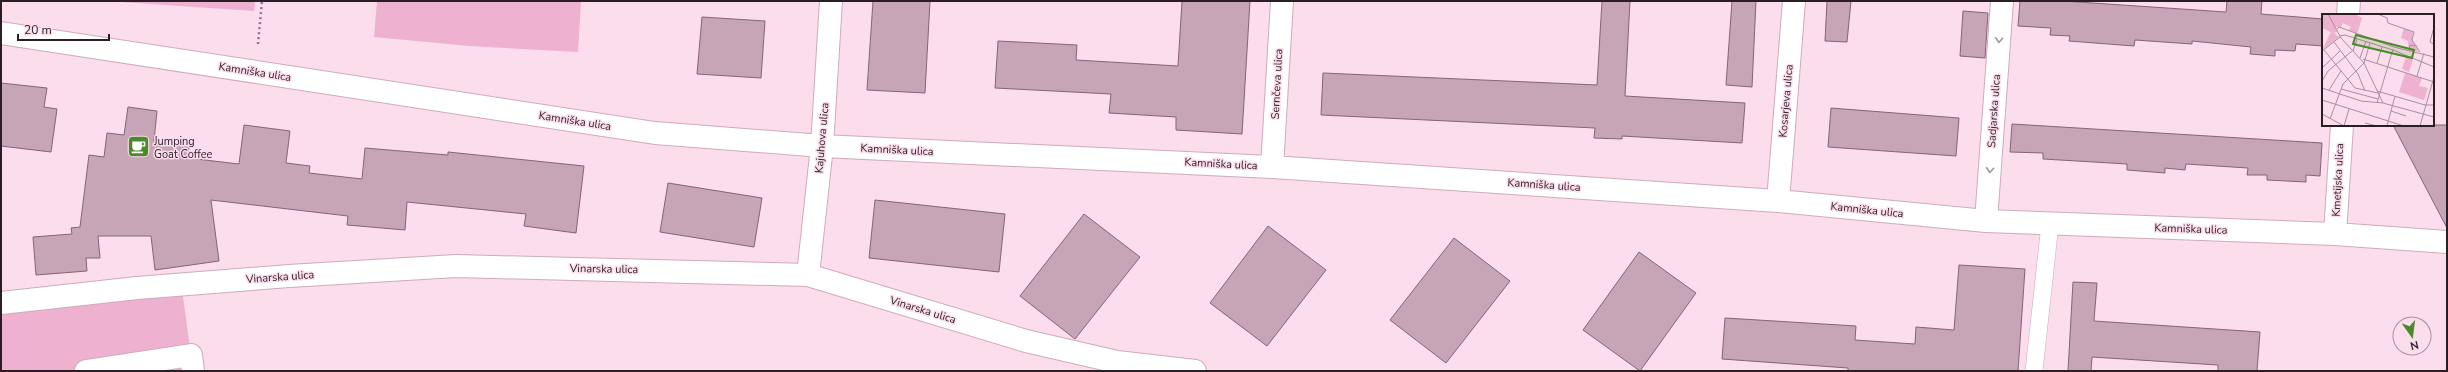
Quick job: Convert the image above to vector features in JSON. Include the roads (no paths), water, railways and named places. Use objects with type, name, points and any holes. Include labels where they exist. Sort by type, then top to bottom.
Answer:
[{"type":"street","name":"Kajuhova ulica","points":[[808,275],[822,146],[831,1]]},
{"type":"street","name":"Sernčeva ulica","points":[[1272,167],[1282,1]]},
{"type":"street","name":"Kosarjeva ulica","points":[[1778,201],[1794,1]]},
{"type":"street","name":"Sadjarska ulica","points":[[1986,222],[2002,1]]},
{"type":"street","points":[[2348,14],[2349,1]]},
{"type":"street","name":"Kamniška ulica","points":[[1,32],[655,133],[822,146],[1272,167],[1778,201],[1986,222],[2335,234],[2447,242]]},
{"type":"street","name":"Kmetijska ulica","points":[[2335,234],[2342,126]]},
{"type":"street","name":"Vinarska ulica","points":[[1,303],[266,278],[456,266],[808,275],[1026,341],[1117,362],[1195,371]]},
{"type":"street","points":[[86,371],[191,355],[193,371]]},
{"type":"lane","points":[[2034,371],[2050,224]]},
{"type":"place","name":"Jumping Goat Coffee","points":[[139,147]]}]
